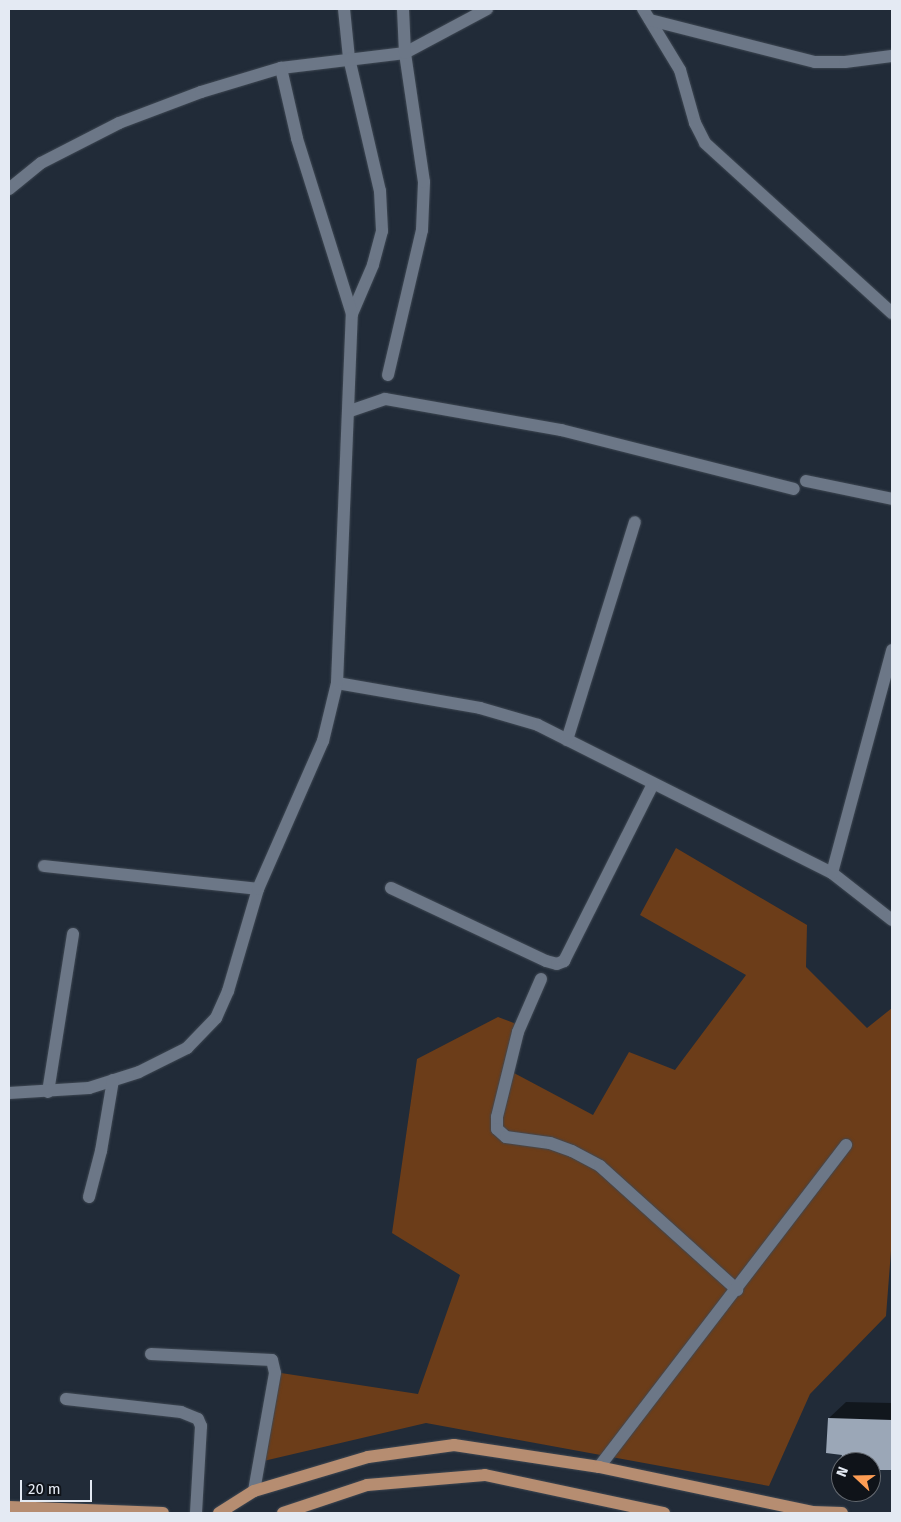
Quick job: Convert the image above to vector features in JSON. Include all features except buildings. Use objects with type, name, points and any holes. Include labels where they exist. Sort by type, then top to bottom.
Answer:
[{"type":"main road","points":[[219,1513],[254,1491],[368,1457],[454,1445],[600,1466],[812,1512],[842,1513]]},
{"type":"main road","points":[[283,1513],[367,1485],[485,1475],[664,1513]]},
{"type":"main road","points":[[9,1507],[163,1513]]},
{"type":"street","points":[[344,9],[349,58],[380,192],[382,231],[373,265],[352,314]]},
{"type":"street","points":[[388,375],[422,230],[422,163],[405,53],[403,9]]},
{"type":"street","points":[[9,189],[40,163],[118,123],[201,92],[281,68],[349,58],[405,53],[487,9]]},
{"type":"street","points":[[642,9],[680,70],[695,123],[705,143],[723,163],[848,270],[892,313]]},
{"type":"street","points":[[650,20],[815,62],[845,62],[892,56]]},
{"type":"street","points":[[9,1093],[89,1088],[139,1072],[187,1048],[216,1018],[228,991],[258,889],[322,741],[337,683],[350,411],[352,314],[297,138],[281,68]]},
{"type":"street","points":[[350,411],[385,399],[561,430],[794,489]]},
{"type":"street","points":[[806,481],[892,499]]},
{"type":"street","points":[[567,740],[635,522]]},
{"type":"street","points":[[832,873],[892,650]]},
{"type":"street","points":[[337,683],[480,708],[538,725],[832,873],[892,920]]},
{"type":"street","points":[[391,888],[546,961],[557,964],[564,961],[653,784]]},
{"type":"street","points":[[44,866],[258,889]]},
{"type":"street","points":[[48,1092],[73,934]]},
{"type":"street","points":[[542,979],[518,1032],[497,1117],[497,1129],[506,1137],[550,1144],[572,1152],[600,1166],[737,1290]]},
{"type":"street","points":[[88,1196],[103,1143],[114,1080]]},
{"type":"street","points":[[600,1466],[737,1290],[846,1145]]},
{"type":"street","points":[[151,1354],[272,1360],[275,1373],[254,1491]]},
{"type":"street","points":[[66,1400],[181,1412],[198,1420],[200,1426],[196,1513]]},
{"type":"shaded area","points":[[676,848],[807,925],[806,967],[867,1028],[892,1008],[892,1238],[886,1316],[810,1394],[769,1486],[426,1423],[255,1463],[281,1373],[418,1394],[460,1275],[392,1233],[417,1059],[498,1017],[524,1027],[514,1073],[593,1115],[629,1052],[675,1070],[746,975],[640,915]]}]
